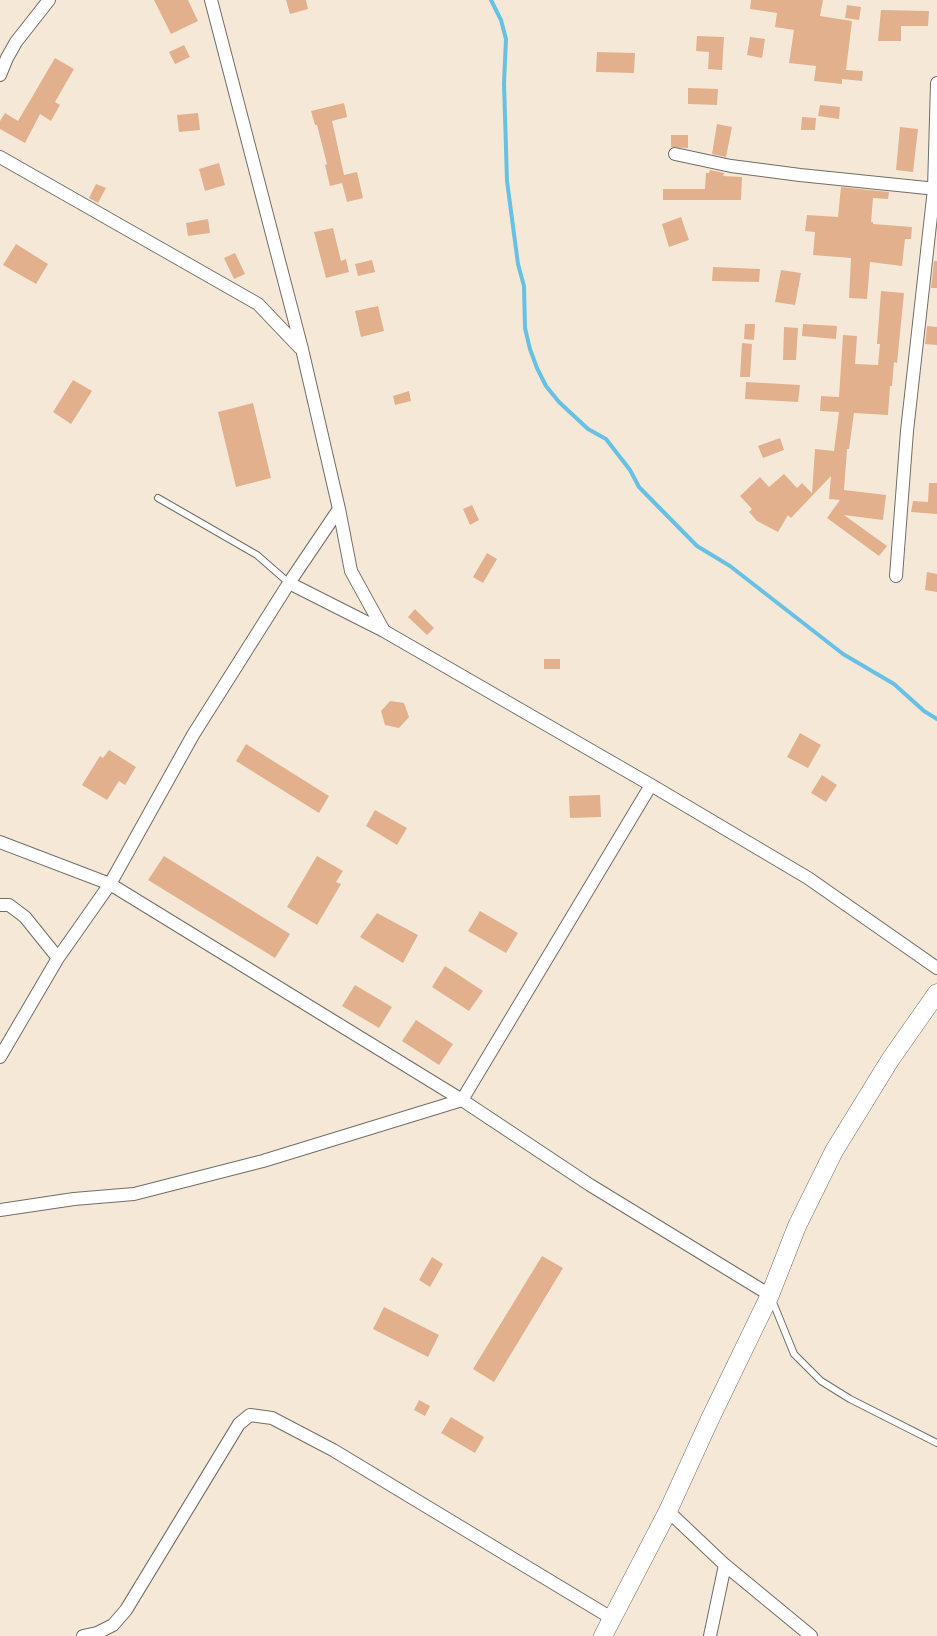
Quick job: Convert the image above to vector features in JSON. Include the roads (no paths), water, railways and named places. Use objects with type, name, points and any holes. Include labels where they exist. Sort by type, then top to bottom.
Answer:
[{"type":"main road","points":[[603,1636],[668,1511],[710,1418],[770,1295],[796,1226],[834,1151],[890,1060],[937,993]]},
{"type":"street","points":[[0,76],[16,42],[49,0]]},
{"type":"street","points":[[211,0],[302,349],[339,509],[350,571],[384,631]]},
{"type":"street","points":[[896,576],[907,431],[935,189],[937,83]]},
{"type":"street","points":[[675,154],[741,168],[935,189]]},
{"type":"street","points":[[0,157],[61,191],[112,223],[258,304],[302,349]]},
{"type":"street","points":[[0,1057],[58,958],[110,884],[193,735],[289,583],[339,509]]},
{"type":"street","points":[[289,583],[384,631],[651,784],[808,878],[937,968]]},
{"type":"street","points":[[0,1210],[74,1199],[134,1194],[263,1161],[462,1100],[651,784]]},
{"type":"street","points":[[0,842],[110,884],[462,1100],[590,1185],[770,1295]]},
{"type":"street","points":[[0,905],[10,905],[25,917],[58,958]]},
{"type":"street","points":[[83,1636],[97,1633],[113,1625],[126,1610],[239,1424],[250,1416],[272,1418],[333,1450],[613,1619]]},
{"type":"street","points":[[668,1511],[725,1565],[811,1636]]},
{"type":"street","points":[[710,1636],[725,1565]]},
{"type":"lane","points":[[158,498],[256,555],[289,583]]},
{"type":"lane","points":[[770,1295],[794,1354],[821,1381],[850,1399],[937,1443]]},
{"type":"waterway","points":[[491,0],[501,20],[506,39],[504,83],[507,181],[518,264],[524,286],[525,328],[530,349],[546,386],[559,402],[588,429],[606,439],[630,470],[639,487],[697,546],[730,566],[843,654],[894,684],[924,711],[937,719]]}]
